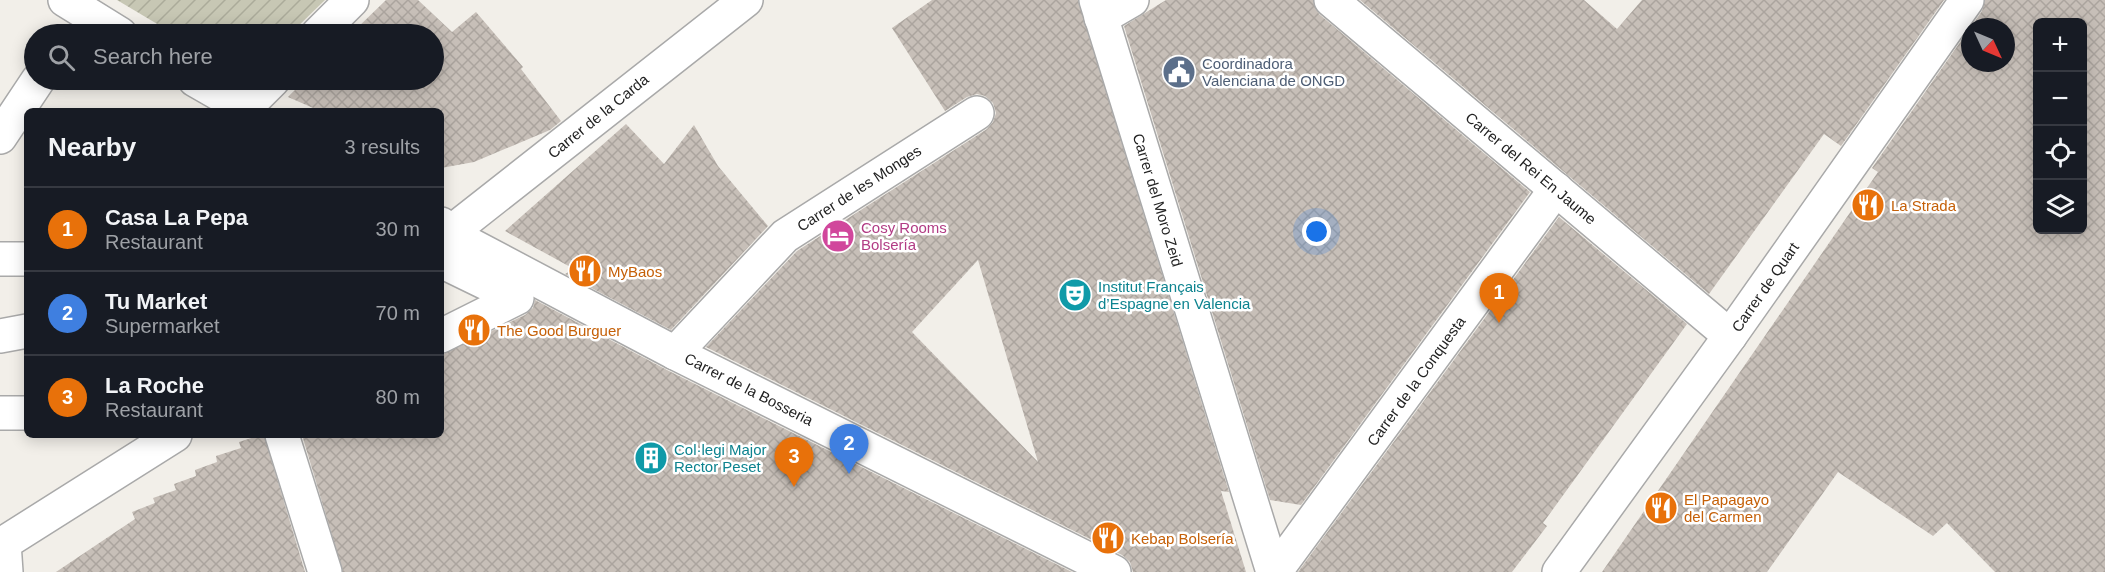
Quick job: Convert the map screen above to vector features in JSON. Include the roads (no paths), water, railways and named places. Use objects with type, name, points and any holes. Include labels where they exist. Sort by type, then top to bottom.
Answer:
[{"type":"street","points":[[328,24],[352,0]]},
{"type":"street","name":"Carrer de la Carda","points":[[444,239],[746,0]]},
{"type":"street","points":[[1098,9],[1132,0]]},
{"type":"street","name":"Carrer del Rei En Jaume","points":[[1332,0],[1730,336]]},
{"type":"street","name":"Carrer de Quart","points":[[1559,572],[1730,336],[1967,0]]},
{"type":"street","name":"Carrer del Moro Zeid","points":[[1098,9],[1274,572]]},
{"type":"street","points":[[78,12],[101,24]]},
{"type":"street","points":[[0,137],[31,90]]},
{"type":"street","points":[[212,90],[242,108]]},
{"type":"street","points":[[247,108],[264,90]]},
{"type":"street","name":"Carrer de les Monges","points":[[675,353],[785,236],[977,113]]},
{"type":"street","name":"Carrer de la Conquesta","points":[[1274,572],[1556,189]]},
{"type":"street","name":"Carrer de la Bosseria","points":[[444,240],[1114,572]]},
{"type":"street","points":[[444,241],[517,298],[444,334]]},
{"type":"street","points":[[0,259],[24,260]]},
{"type":"street","points":[[0,336],[24,332]]},
{"type":"street","points":[[0,413],[24,412]]},
{"type":"street","points":[[5,557],[171,438]]},
{"type":"street","points":[[283,438],[325,572]]},
{"type":"place","name":"Coordinadora Valenciana de ONGD","points":[[1179,72]]},
{"type":"place","name":"La Strada","points":[[1868,205]]},
{"type":"place","name":"Cosy Rooms Bolsería","points":[[838,236]]},
{"type":"place","name":"MyBaos","points":[[585,271]]},
{"type":"place","name":"Institut Français d’Espagne en Valencia","points":[[1075,295]]},
{"type":"place","name":"Casa La Pepa","points":[[1499,323]]},
{"type":"place","name":"The Good Burguer","points":[[474,330]]},
{"type":"place","name":"Col·legi Major Rector Peset","points":[[651,458]]},
{"type":"place","name":"Tu Market","points":[[849,474]]},
{"type":"place","name":"La Roche","points":[[794,487]]},
{"type":"place","name":"El Papagayo del Carmen","points":[[1661,508]]},
{"type":"place","name":"Kebap Bolsería","points":[[1108,538]]}]
